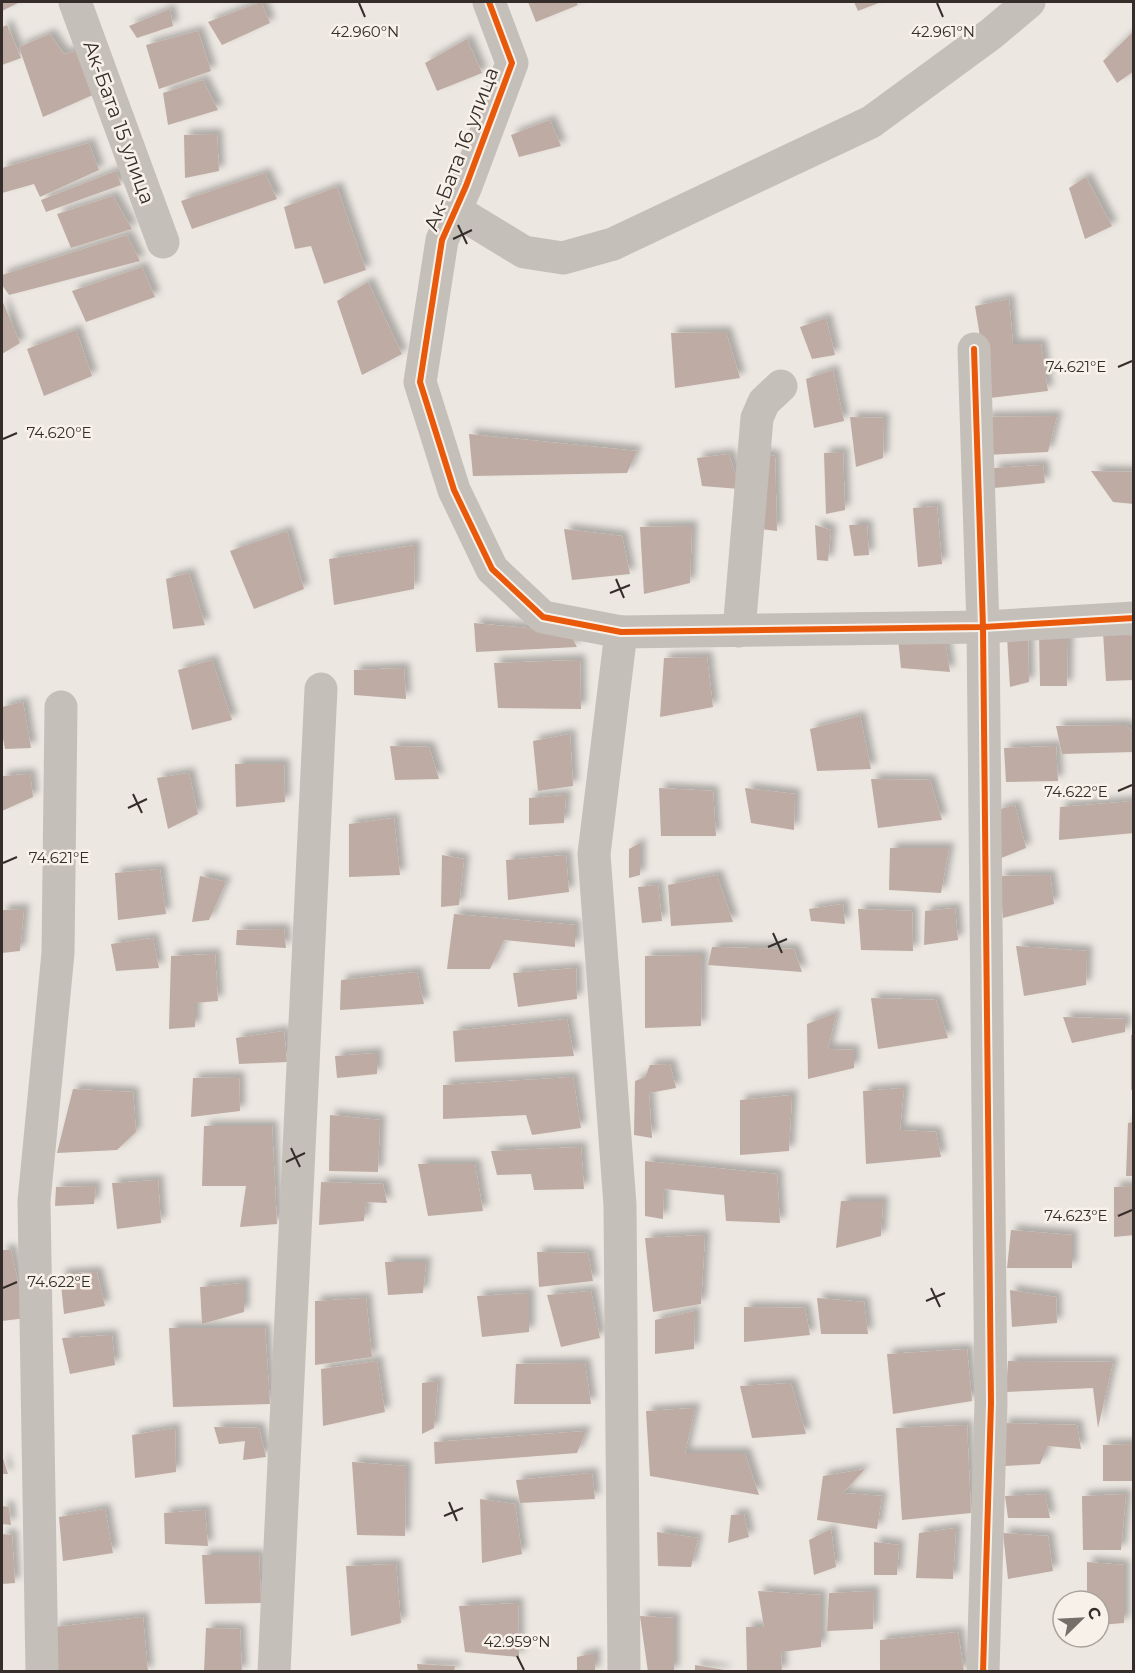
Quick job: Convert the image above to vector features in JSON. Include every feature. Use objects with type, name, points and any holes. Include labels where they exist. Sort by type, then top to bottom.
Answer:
[{"type":"street","name":"Ак-Бата 15 улица","points":[[75,2],[163,242]]},
{"type":"street","name":"Ак-Бата 16 улица","points":[[489,2],[512,63],[442,240],[420,382],[454,490],[492,570],[543,617],[621,632]]},
{"type":"street","points":[[455,210],[524,252],[563,258],[613,244],[871,122],[991,34],[1029,2]]},
{"type":"street","points":[[974,349],[983,627],[991,1403],[983,1671]]},
{"type":"street","points":[[739,631],[757,418],[764,402],[781,386]]},
{"type":"street","points":[[624,1671],[620,1205],[594,854],[621,632],[983,627],[1134,618]]},
{"type":"street","points":[[274,1671],[321,689]]},
{"type":"street","points":[[42,1671],[34,1201],[58,953],[61,707]]},
{"type":"building","points":[[2,2],[20,2],[2,11]]},
{"type":"building","points":[[261,2],[270,23],[222,45],[208,22]]},
{"type":"building","points":[[528,2],[576,2],[578,5],[536,22]]},
{"type":"building","points":[[854,2],[881,2],[858,11]]},
{"type":"building","points":[[170,9],[173,26],[137,38],[129,26]]},
{"type":"building","points":[[7,25],[21,58],[2,65],[2,27]]},
{"type":"building","points":[[198,31],[211,71],[159,89],[146,45]]},
{"type":"building","points":[[1134,31],[1134,71],[1117,83],[1103,61]]},
{"type":"building","points":[[50,34],[64,54],[79,50],[95,94],[43,117],[19,47]]},
{"type":"building","points":[[467,39],[482,73],[437,91],[425,63]]},
{"type":"building","points":[[203,80],[218,110],[168,125],[163,93]]},
{"type":"building","points":[[550,120],[561,146],[519,157],[511,135]]},
{"type":"building","points":[[217,134],[219,171],[185,178],[184,135]]},
{"type":"building","points":[[89,143],[99,170],[40,197],[34,184],[2,193],[2,168]]},
{"type":"building","points":[[116,171],[121,185],[46,212],[41,200]]},
{"type":"building","points":[[265,173],[277,199],[192,229],[181,201]]},
{"type":"building","points":[[1086,177],[1112,226],[1085,239],[1069,188]]},
{"type":"building","points":[[337,187],[366,270],[324,284],[311,246],[295,249],[284,207]]},
{"type":"building","points":[[113,196],[132,229],[71,248],[57,214]]},
{"type":"building","points":[[127,235],[140,261],[9,295],[2,285],[2,275]]},
{"type":"building","points":[[142,267],[155,297],[86,322],[72,291]]},
{"type":"building","points":[[368,282],[402,354],[362,375],[337,301]]},
{"type":"building","points":[[1009,299],[1013,344],[1041,344],[1048,391],[990,398],[975,306]]},
{"type":"building","points":[[2,300],[20,343],[2,354]]},
{"type":"building","points":[[826,318],[835,355],[812,359],[800,327]]},
{"type":"building","points":[[76,330],[92,376],[44,396],[27,349]]},
{"type":"building","points":[[726,332],[740,378],[675,388],[671,333]]},
{"type":"building","points":[[833,370],[844,421],[814,428],[806,379]]},
{"type":"building","points":[[1057,416],[1048,452],[986,455],[985,417]]},
{"type":"building","points":[[850,417],[884,418],[883,458],[856,467]]},
{"type":"building","points":[[469,434],[637,451],[627,473],[473,476]]},
{"type":"building","points":[[843,452],[845,510],[826,514],[824,453]]},
{"type":"building","points":[[755,453],[775,456],[777,531],[752,528]]},
{"type":"building","points":[[729,454],[740,489],[702,486],[697,458]]},
{"type":"building","points":[[1043,465],[1045,483],[994,488],[993,468]]},
{"type":"building","points":[[1091,471],[1134,472],[1134,504],[1113,502]]},
{"type":"building","points":[[937,506],[942,564],[918,567],[913,508]]},
{"type":"building","points":[[815,525],[831,530],[828,561],[817,560]]},
{"type":"building","points":[[849,525],[867,525],[869,555],[854,556]]},
{"type":"building","points":[[692,526],[690,583],[644,594],[640,527]]},
{"type":"building","points":[[564,529],[622,536],[630,574],[572,580]]},
{"type":"building","points":[[287,531],[304,589],[254,609],[230,551]]},
{"type":"building","points":[[415,545],[414,589],[334,605],[329,559]]},
{"type":"building","points":[[189,573],[205,625],[173,629],[166,579]]},
{"type":"building","points":[[474,623],[569,632],[577,647],[476,652]]},
{"type":"building","points":[[1103,632],[1134,636],[1134,680],[1106,681]]},
{"type":"building","points":[[944,634],[950,672],[901,668],[898,638]]},
{"type":"building","points":[[1039,634],[1068,635],[1067,686],[1040,686]]},
{"type":"building","points":[[1007,637],[1028,637],[1029,682],[1010,687]]},
{"type":"building","points":[[707,657],[713,707],[660,717],[664,658]]},
{"type":"building","points":[[212,660],[232,720],[192,730],[178,670]]},
{"type":"building","points":[[580,660],[581,709],[498,708],[494,663]]},
{"type":"building","points":[[404,668],[406,699],[354,695],[354,670]]},
{"type":"building","points":[[23,702],[31,748],[5,749],[2,733],[2,707]]},
{"type":"building","points":[[860,716],[871,769],[817,771],[810,729]]},
{"type":"building","points":[[1126,725],[1134,734],[1134,752],[1062,754],[1056,726]]},
{"type":"building","points":[[570,734],[573,786],[538,791],[533,741]]},
{"type":"building","points":[[390,746],[429,747],[439,779],[395,780]]},
{"type":"building","points":[[1056,746],[1058,781],[1006,782],[1004,748]]},
{"type":"building","points":[[235,764],[284,764],[285,802],[236,807]]},
{"type":"building","points":[[189,773],[198,814],[168,829],[157,778]]},
{"type":"building","points":[[30,774],[33,797],[2,811],[2,776]]},
{"type":"building","points":[[871,779],[930,780],[942,820],[878,828]]},
{"type":"building","points":[[659,788],[713,791],[716,836],[661,836]]},
{"type":"building","points":[[745,788],[795,794],[794,830],[751,823]]},
{"type":"building","points":[[566,795],[564,823],[529,825],[529,798]]},
{"type":"building","points":[[1134,801],[1134,833],[1059,840],[1060,807]]},
{"type":"building","points":[[1015,805],[1026,848],[999,859],[997,810]]},
{"type":"building","points":[[394,818],[400,875],[349,877],[349,824]]},
{"type":"building","points":[[640,843],[640,875],[629,878],[629,849]]},
{"type":"building","points":[[890,848],[949,848],[941,893],[889,890]]},
{"type":"building","points":[[442,855],[464,859],[459,905],[441,907]]},
{"type":"building","points":[[566,855],[569,892],[508,900],[506,860]]},
{"type":"building","points":[[160,869],[166,914],[118,920],[115,873]]},
{"type":"building","points":[[717,875],[733,922],[671,926],[668,885]]},
{"type":"building","points":[[1050,875],[1054,904],[1003,918],[999,876]]},
{"type":"building","points":[[200,876],[226,882],[209,920],[192,922]]},
{"type":"building","points":[[658,885],[662,921],[642,923],[638,887]]},
{"type":"building","points":[[843,904],[845,924],[811,921],[809,909]]},
{"type":"building","points":[[955,908],[958,940],[924,945],[925,911]]},
{"type":"building","points":[[24,909],[20,951],[2,953],[2,910]]},
{"type":"building","points":[[858,909],[912,911],[913,951],[861,950]]},
{"type":"building","points":[[454,914],[575,925],[575,947],[504,940],[490,969],[447,969]]},
{"type":"building","points":[[284,929],[286,948],[236,945],[237,930]]},
{"type":"building","points":[[153,938],[159,968],[116,971],[111,944]]},
{"type":"building","points":[[1016,946],[1087,951],[1086,985],[1024,996]]},
{"type":"building","points":[[712,947],[794,949],[802,972],[708,965]]},
{"type":"building","points":[[215,954],[218,1001],[195,1003],[195,1027],[169,1029],[171,956]]},
{"type":"building","points":[[702,955],[701,1026],[645,1028],[645,956]]},
{"type":"building","points":[[576,968],[577,999],[518,1007],[513,973]]},
{"type":"building","points":[[417,972],[424,1004],[340,1010],[341,980]]},
{"type":"building","points":[[871,998],[936,1000],[948,1038],[878,1049]]},
{"type":"building","points":[[836,1013],[828,1049],[854,1050],[854,1068],[808,1079],[807,1024]]},
{"type":"building","points":[[1063,1017],[1125,1019],[1125,1032],[1072,1043]]},
{"type":"building","points":[[567,1019],[574,1056],[455,1062],[453,1031]]},
{"type":"building","points":[[284,1031],[287,1062],[239,1064],[236,1038]]},
{"type":"building","points":[[1131,1035],[1134,1035],[1134,1089],[1131,1090]]},
{"type":"building","points":[[377,1053],[377,1074],[337,1078],[335,1056]]},
{"type":"building","points":[[670,1064],[676,1088],[649,1093],[652,1138],[634,1135],[635,1081],[645,1077],[650,1065]]},
{"type":"building","points":[[239,1077],[240,1111],[191,1117],[193,1078]]},
{"type":"building","points":[[573,1077],[581,1128],[532,1135],[526,1115],[443,1119],[443,1085]]},
{"type":"building","points":[[904,1088],[900,1130],[936,1132],[941,1157],[866,1164],[863,1091]]},
{"type":"building","points":[[73,1089],[133,1092],[136,1132],[117,1150],[57,1153]]},
{"type":"building","points":[[792,1095],[789,1151],[740,1155],[740,1100]]},
{"type":"building","points":[[330,1115],[380,1120],[378,1172],[329,1171]]},
{"type":"building","points":[[1134,1122],[1134,1176],[1126,1176],[1128,1123]]},
{"type":"building","points":[[204,1126],[272,1126],[277,1224],[240,1227],[246,1186],[202,1186]]},
{"type":"building","points":[[581,1147],[584,1189],[534,1190],[531,1174],[497,1175],[491,1151]]},
{"type":"building","points":[[645,1161],[777,1174],[780,1223],[726,1221],[724,1195],[664,1189],[663,1219],[645,1216]]},
{"type":"building","points":[[418,1164],[475,1164],[483,1211],[428,1216]]},
{"type":"building","points":[[158,1180],[161,1223],[117,1229],[112,1183]]},
{"type":"building","points":[[321,1182],[383,1184],[387,1203],[366,1202],[364,1221],[319,1225]]},
{"type":"building","points":[[96,1186],[94,1204],[55,1206],[56,1187]]},
{"type":"building","points":[[1134,1186],[1134,1235],[1114,1237],[1114,1187]]},
{"type":"building","points":[[841,1201],[883,1201],[881,1236],[836,1248]]},
{"type":"building","points":[[1011,1230],[1072,1235],[1072,1268],[1007,1268]]},
{"type":"building","points":[[705,1235],[701,1304],[653,1312],[645,1238]]},
{"type":"building","points":[[2,1250],[11,1250],[26,1318],[2,1321]]},
{"type":"building","points":[[537,1252],[588,1253],[593,1281],[539,1287]]},
{"type":"building","points":[[385,1262],[426,1262],[423,1293],[388,1295]]},
{"type":"building","points":[[97,1272],[105,1306],[64,1314],[60,1274]]},
{"type":"building","points":[[244,1283],[244,1312],[202,1324],[200,1287]]},
{"type":"building","points":[[1010,1290],[1056,1297],[1057,1323],[1012,1327]]},
{"type":"building","points":[[591,1291],[600,1338],[561,1347],[547,1295]]},
{"type":"building","points":[[529,1293],[529,1332],[482,1337],[477,1296]]},
{"type":"building","points":[[366,1298],[372,1357],[315,1365],[315,1301]]},
{"type":"building","points":[[817,1298],[864,1302],[868,1334],[821,1334]]},
{"type":"building","points":[[744,1307],[805,1308],[810,1335],[744,1342]]},
{"type":"building","points":[[695,1311],[694,1349],[655,1354],[655,1320]]},
{"type":"building","points":[[169,1328],[265,1328],[270,1404],[173,1407]]},
{"type":"building","points":[[112,1335],[115,1365],[70,1374],[62,1338]]},
{"type":"building","points":[[967,1349],[972,1401],[893,1414],[887,1354]]},
{"type":"building","points":[[377,1361],[385,1412],[323,1426],[321,1369]]},
{"type":"building","points":[[1008,1361],[1113,1362],[1098,1428],[1093,1388],[1006,1392]]},
{"type":"building","points":[[585,1363],[591,1404],[514,1404],[516,1364]]},
{"type":"building","points":[[438,1381],[434,1428],[422,1434],[422,1383]]},
{"type":"building","points":[[791,1383],[806,1434],[752,1438],[740,1386]]},
{"type":"building","points":[[695,1408],[685,1453],[745,1453],[759,1495],[650,1476],[646,1411]]},
{"type":"building","points":[[1003,1423],[1077,1425],[1081,1449],[1048,1446],[1040,1464],[1005,1466]]},
{"type":"building","points":[[967,1425],[971,1513],[902,1520],[896,1428]]},
{"type":"building","points":[[214,1427],[259,1428],[266,1457],[243,1460],[245,1441],[219,1444]]},
{"type":"building","points":[[175,1428],[176,1472],[135,1478],[132,1435]]},
{"type":"building","points":[[586,1431],[577,1453],[435,1464],[434,1442]]},
{"type":"building","points":[[1134,1444],[1134,1481],[1103,1481],[1103,1445]]},
{"type":"building","points":[[2,1455],[8,1474],[2,1474]]},
{"type":"building","points":[[352,1462],[406,1466],[405,1536],[357,1535]]},
{"type":"building","points":[[865,1469],[843,1493],[882,1496],[877,1529],[817,1520],[823,1476]]},
{"type":"building","points":[[592,1473],[595,1499],[520,1503],[516,1480]]},
{"type":"building","points":[[1045,1494],[1050,1518],[1008,1518],[1005,1496]]},
{"type":"building","points":[[1126,1494],[1121,1550],[1083,1550],[1082,1496]]},
{"type":"building","points":[[480,1499],[515,1504],[522,1554],[482,1563]]},
{"type":"building","points":[[2,1506],[9,1507],[11,1525],[2,1524]]},
{"type":"building","points":[[105,1509],[113,1553],[63,1561],[59,1517]]},
{"type":"building","points":[[205,1510],[208,1546],[165,1544],[164,1513]]},
{"type":"building","points":[[744,1514],[749,1537],[728,1543],[731,1515]]},
{"type":"building","points":[[956,1528],[953,1579],[916,1578],[919,1533]]},
{"type":"building","points":[[831,1529],[836,1567],[814,1575],[809,1540]]},
{"type":"building","points":[[657,1532],[698,1538],[691,1567],[658,1566]]},
{"type":"building","points":[[1003,1533],[1048,1536],[1053,1571],[1008,1579]]},
{"type":"building","points":[[2,1534],[12,1535],[15,1583],[2,1584]]},
{"type":"building","points":[[874,1542],[899,1545],[897,1575],[874,1575]]},
{"type":"building","points":[[202,1555],[259,1555],[261,1603],[205,1604]]},
{"type":"building","points":[[1087,1562],[1124,1565],[1124,1623],[1111,1624],[1111,1589],[1087,1589]]},
{"type":"building","points":[[396,1564],[401,1623],[351,1636],[346,1566]]},
{"type":"building","points":[[758,1591],[821,1595],[821,1647],[781,1652],[782,1672],[747,1672],[746,1627],[764,1627]]},
{"type":"building","points":[[874,1591],[873,1629],[827,1631],[829,1593]]},
{"type":"building","points":[[518,1603],[519,1657],[465,1652],[459,1606]]},
{"type":"building","points":[[640,1616],[674,1618],[674,1672],[648,1672]]},
{"type":"building","points":[[143,1617],[148,1672],[56,1672],[54,1627]]},
{"type":"building","points":[[206,1628],[240,1629],[242,1672],[204,1672]]},
{"type":"building","points":[[958,1632],[964,1672],[880,1672],[880,1640]]},
{"type":"building","points":[[595,1653],[595,1672],[577,1672],[577,1657]]},
{"type":"building","points":[[417,1664],[455,1666],[454,1672],[418,1672]]},
{"type":"building","points":[[695,1665],[725,1670],[725,1672],[695,1672]]},
{"type":"cycle path","points":[[489,2],[512,63],[466,186],[442,240],[420,382],[454,490],[492,569],[543,617],[621,632],[983,627],[1134,618]]},
{"type":"cycle path","points":[[974,349],[983,627],[991,1403],[983,1672]]}]
